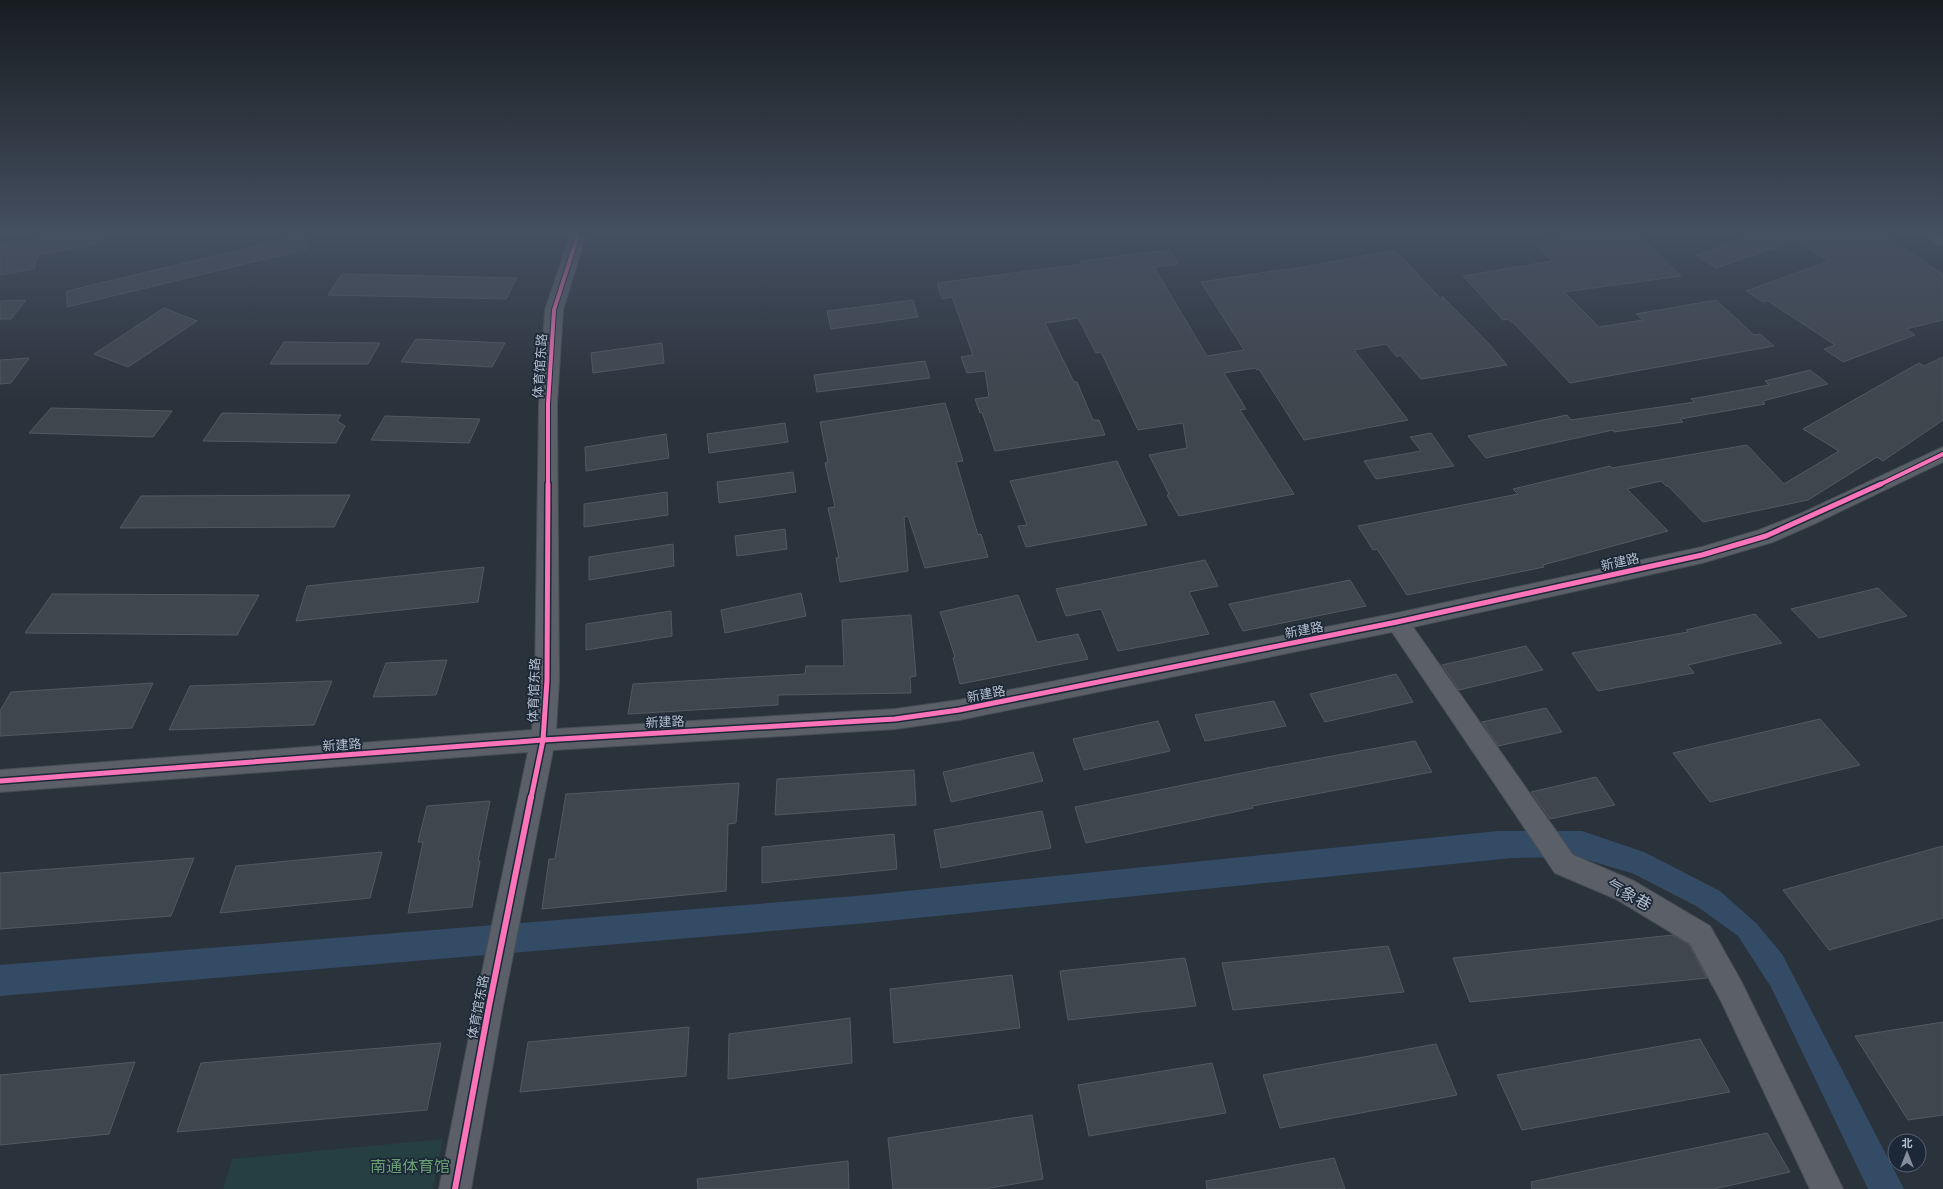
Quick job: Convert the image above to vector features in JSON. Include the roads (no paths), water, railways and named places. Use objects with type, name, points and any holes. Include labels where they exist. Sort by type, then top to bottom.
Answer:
[{"type":"street","name":"体育馆东路","points":[[455,1189],[506,920],[543,740],[547,680],[548,404],[554,310],[560,290]]},
{"type":"street","name":"新建路","points":[[0,781],[543,740],[895,718],[959,710],[1397,622],[1702,555],[1766,536],[1943,454]]},
{"type":"street","name":"气象巷","points":[[1397,622],[1537,827],[1564,864],[1625,890],[1700,935],[1732,991],[1827,1189]]},
{"type":"water","points":[[1498,831],[1582,831],[1644,852],[1720,891],[1756,923],[1782,954],[1887,1156],[1887,1173],[1896,1173],[1904,1189],[1868,1189],[1771,987],[1738,936],[1698,907],[1634,874],[1578,857],[1512,858],[867,923],[0,996],[0,965],[868,895]]},
{"type":"park label","name":"南通体育馆","points":[[410,1166]]}]
